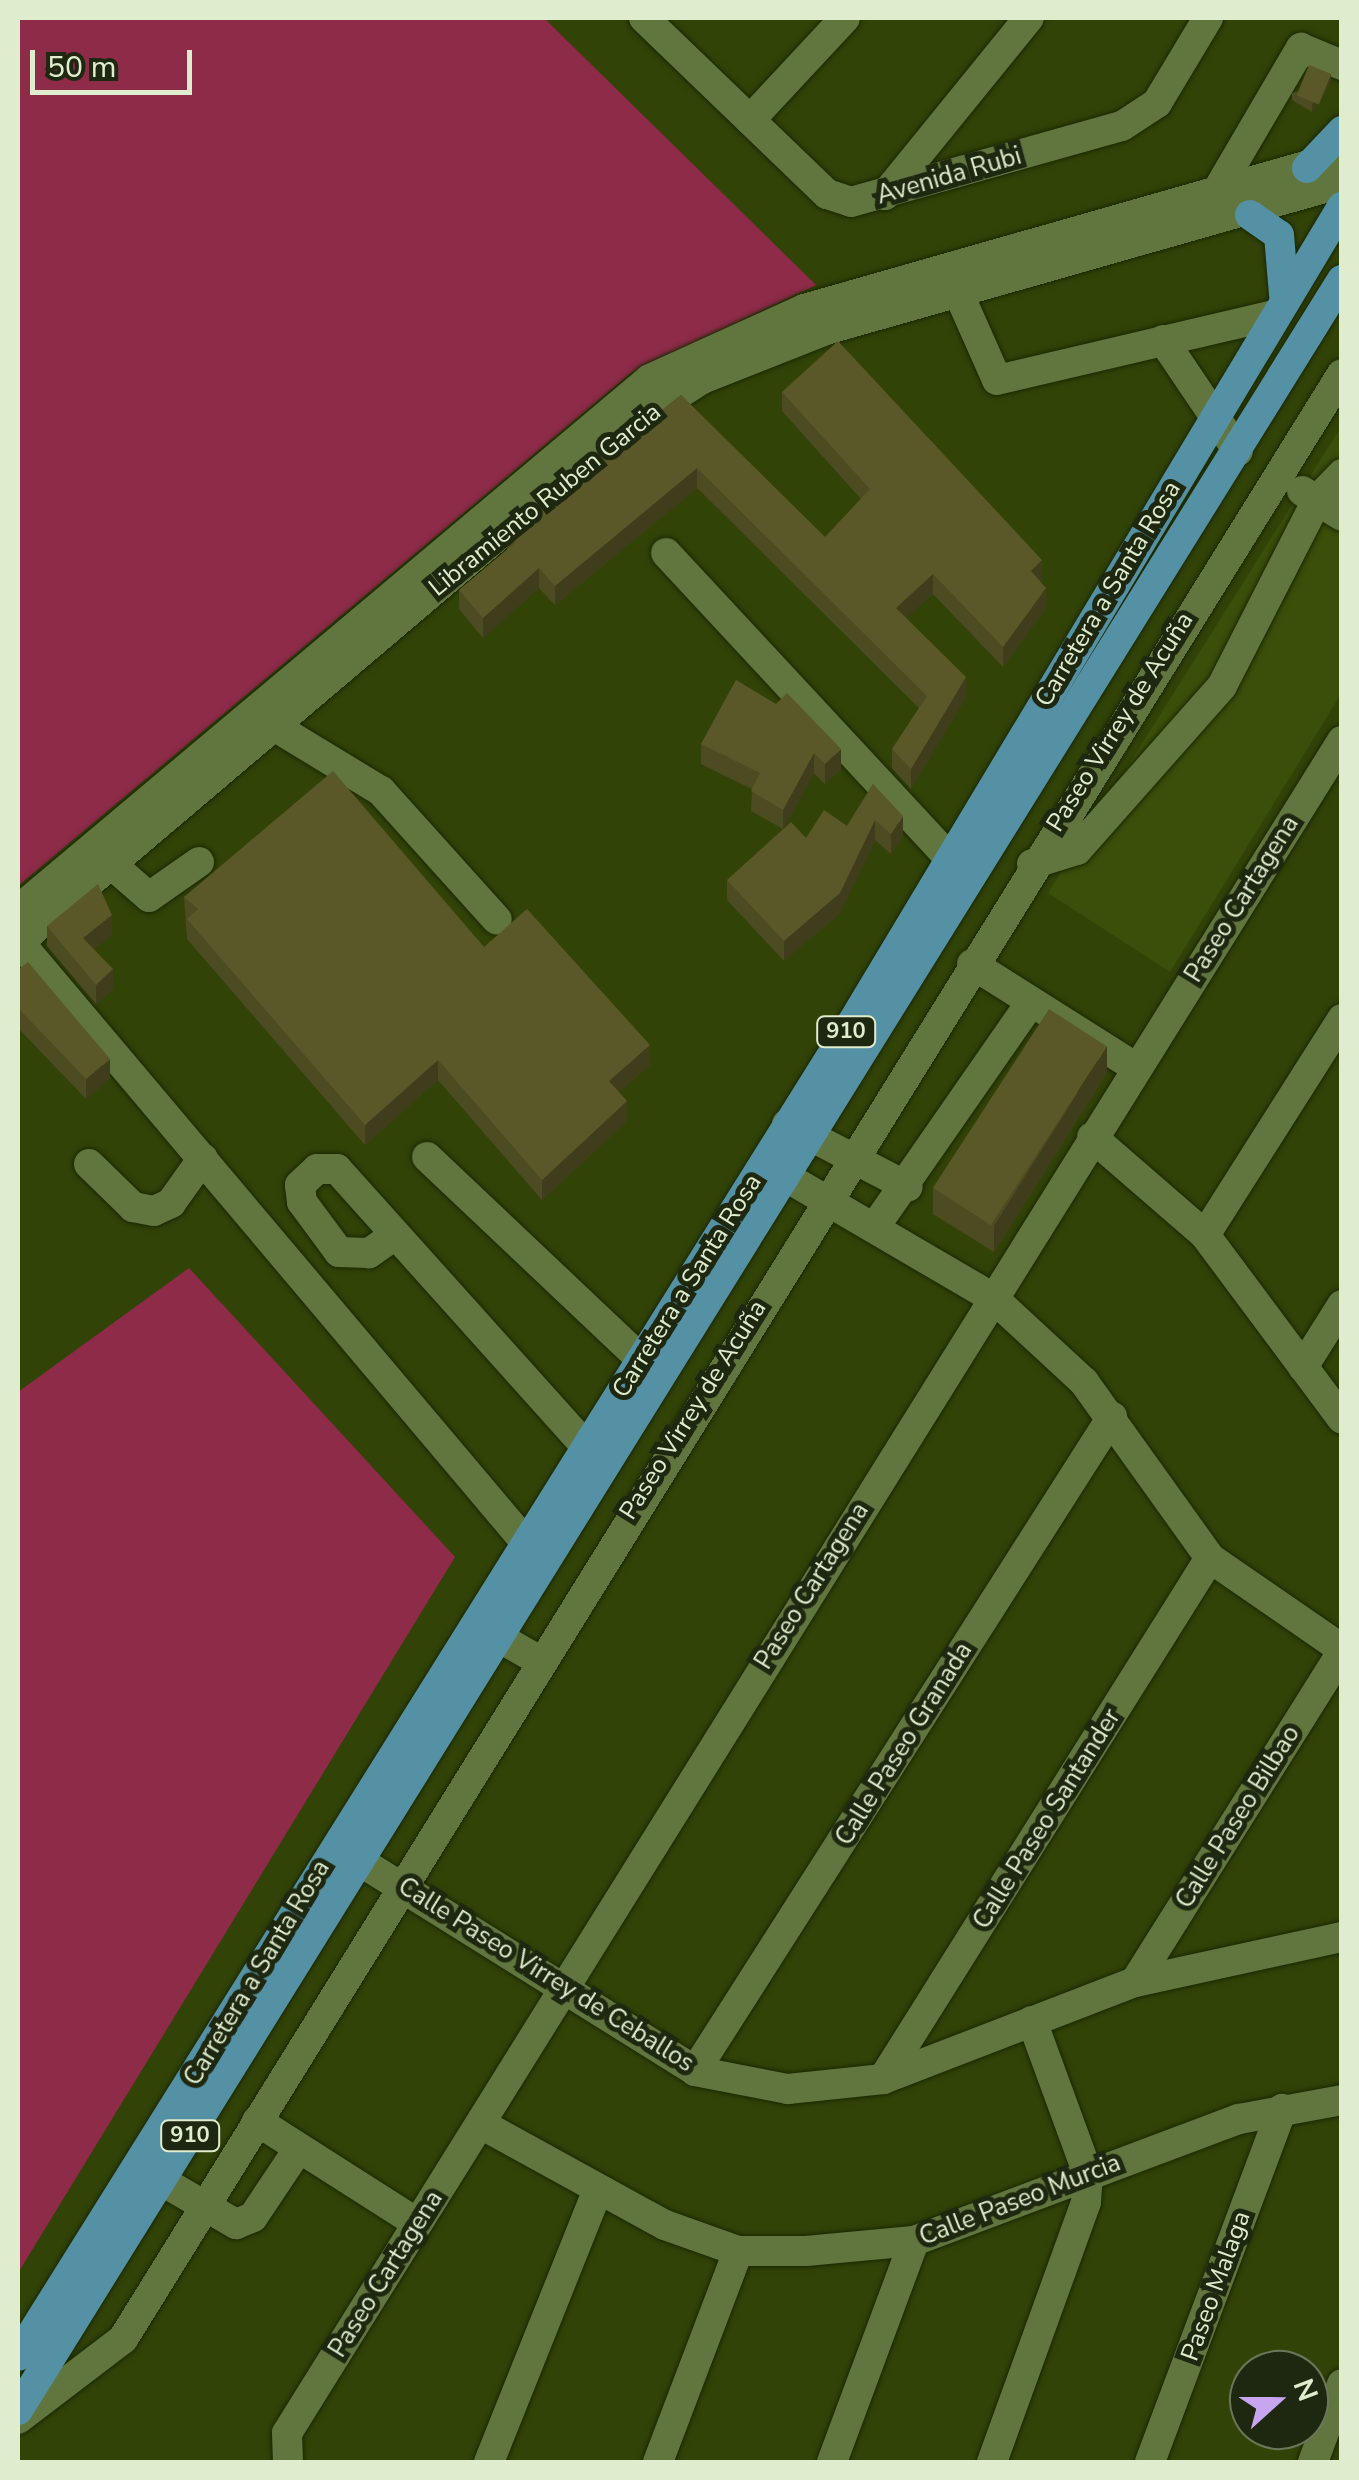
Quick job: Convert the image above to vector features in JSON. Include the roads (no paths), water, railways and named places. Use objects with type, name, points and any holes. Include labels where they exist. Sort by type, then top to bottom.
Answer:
[{"type":"main road","points":[[1308,168],[1342,131]]},
{"type":"main road","name":"Carretera a Santa Rosa","points":[[18,2356],[347,1853],[498,1637],[638,1413],[774,1170],[959,870],[1017,746],[1342,208]]},
{"type":"main road","points":[[1250,215],[1279,235],[1279,308]]},
{"type":"main road","name":"Carretera a Santa Rosa","points":[[959,870],[1045,761],[1342,280]]},
{"type":"main road","name":"Carretera a Santa Rosa","points":[[18,2410],[162,2180],[528,1544],[642,1360],[774,1170]]},
{"type":"street","points":[[750,120],[845,18]]},
{"type":"street","points":[[884,195],[1030,18]]},
{"type":"street","name":"Avenida Rubi","points":[[650,19],[834,199],[884,195],[1142,116],[1208,18]]},
{"type":"street","points":[[1214,196],[1301,48],[1342,64]]},
{"type":"street","name":"Libramiento Ruben Garcia","points":[[18,910],[650,380],[804,309],[1214,196],[1308,168],[1342,153]]},
{"type":"street","name":"Libramiento Ruben Garcia","points":[[18,942],[670,398],[758,354],[958,292],[1250,215],[1342,182]]},
{"type":"street","points":[[958,292],[996,380],[1279,308]]},
{"type":"street","points":[[1163,340],[1238,451]]},
{"type":"street","name":"Paseo Virrey de Acuña","points":[[18,2418],[123,2339],[400,1884],[972,964],[1080,782],[1342,374]]},
{"type":"street","points":[[1032,864],[1077,850],[1222,686],[1329,508],[1342,474]]},
{"type":"street","points":[[1278,476],[1329,508]]},
{"type":"street","points":[[1154,516],[1226,553]]},
{"type":"street","points":[[666,553],[959,870]]},
{"type":"street","points":[[274,726],[381,791],[497,920]]},
{"type":"street","name":"Paseo Cartagena","points":[[288,2448],[417,2223],[562,1987],[1135,1066],[1342,741]]},
{"type":"street","points":[[1017,746],[1080,782]]},
{"type":"street","points":[[111,864],[149,897],[200,862]]},
{"type":"street","points":[[18,942],[528,1544]]},
{"type":"street","points":[[972,964],[1029,1005],[1135,1066]]},
{"type":"street","points":[[874,1228],[908,1187],[1029,1005]]},
{"type":"street","points":[[1205,1235],[1342,1019]]},
{"type":"street","points":[[862,1028],[912,1056]]},
{"type":"street","points":[[798,1130],[908,1187]]},
{"type":"street","points":[[1092,1137],[1205,1235],[1342,1420]]},
{"type":"street","points":[[426,1157],[642,1360]]},
{"type":"street","points":[[89,1164],[133,1207],[154,1210],[171,1203],[203,1158]]},
{"type":"street","points":[[774,1170],[992,1298],[1112,1417],[1210,1558],[1342,1650]]},
{"type":"street","points":[[395,1235],[587,1448]]},
{"type":"street","points":[[1303,1367],[1342,1305]]},
{"type":"street","points":[[638,1413],[676,1438]]},
{"type":"street","name":"Calle Paseo Granada","points":[[696,2071],[1112,1417]]},
{"type":"street","name":"Calle Paseo Santander","points":[[884,2079],[1210,1558]]},
{"type":"street","points":[[498,1637],[540,1661]]},
{"type":"street","name":"Calle Paseo Bilbao","points":[[1135,1982],[1342,1650]]},
{"type":"street","name":"Calle Paseo Virrey de Ceballos","points":[[347,1853],[696,2071],[788,2089],[884,2079],[1135,1982],[1342,1937]]},
{"type":"street","points":[[992,2462],[1080,2231],[1088,2174],[1032,2022]]},
{"type":"street","name":"Calle Paseo Murcia","points":[[481,2124],[596,2195],[738,2251],[914,2241],[1088,2174],[1282,2109],[1342,2100]]},
{"type":"street","name":"Paseo Malaga","points":[[1150,2462],[1282,2109]]},
{"type":"street","points":[[256,2121],[417,2223]]},
{"type":"street","points":[[162,2180],[236,2224],[253,2216],[299,2148]]},
{"type":"street","points":[[489,2462],[596,2195]]},
{"type":"street","points":[[832,2462],[914,2241]]},
{"type":"street","points":[[658,2462],[738,2251]]},
{"type":"street","points":[[1313,2462],[1342,2384]]}]
